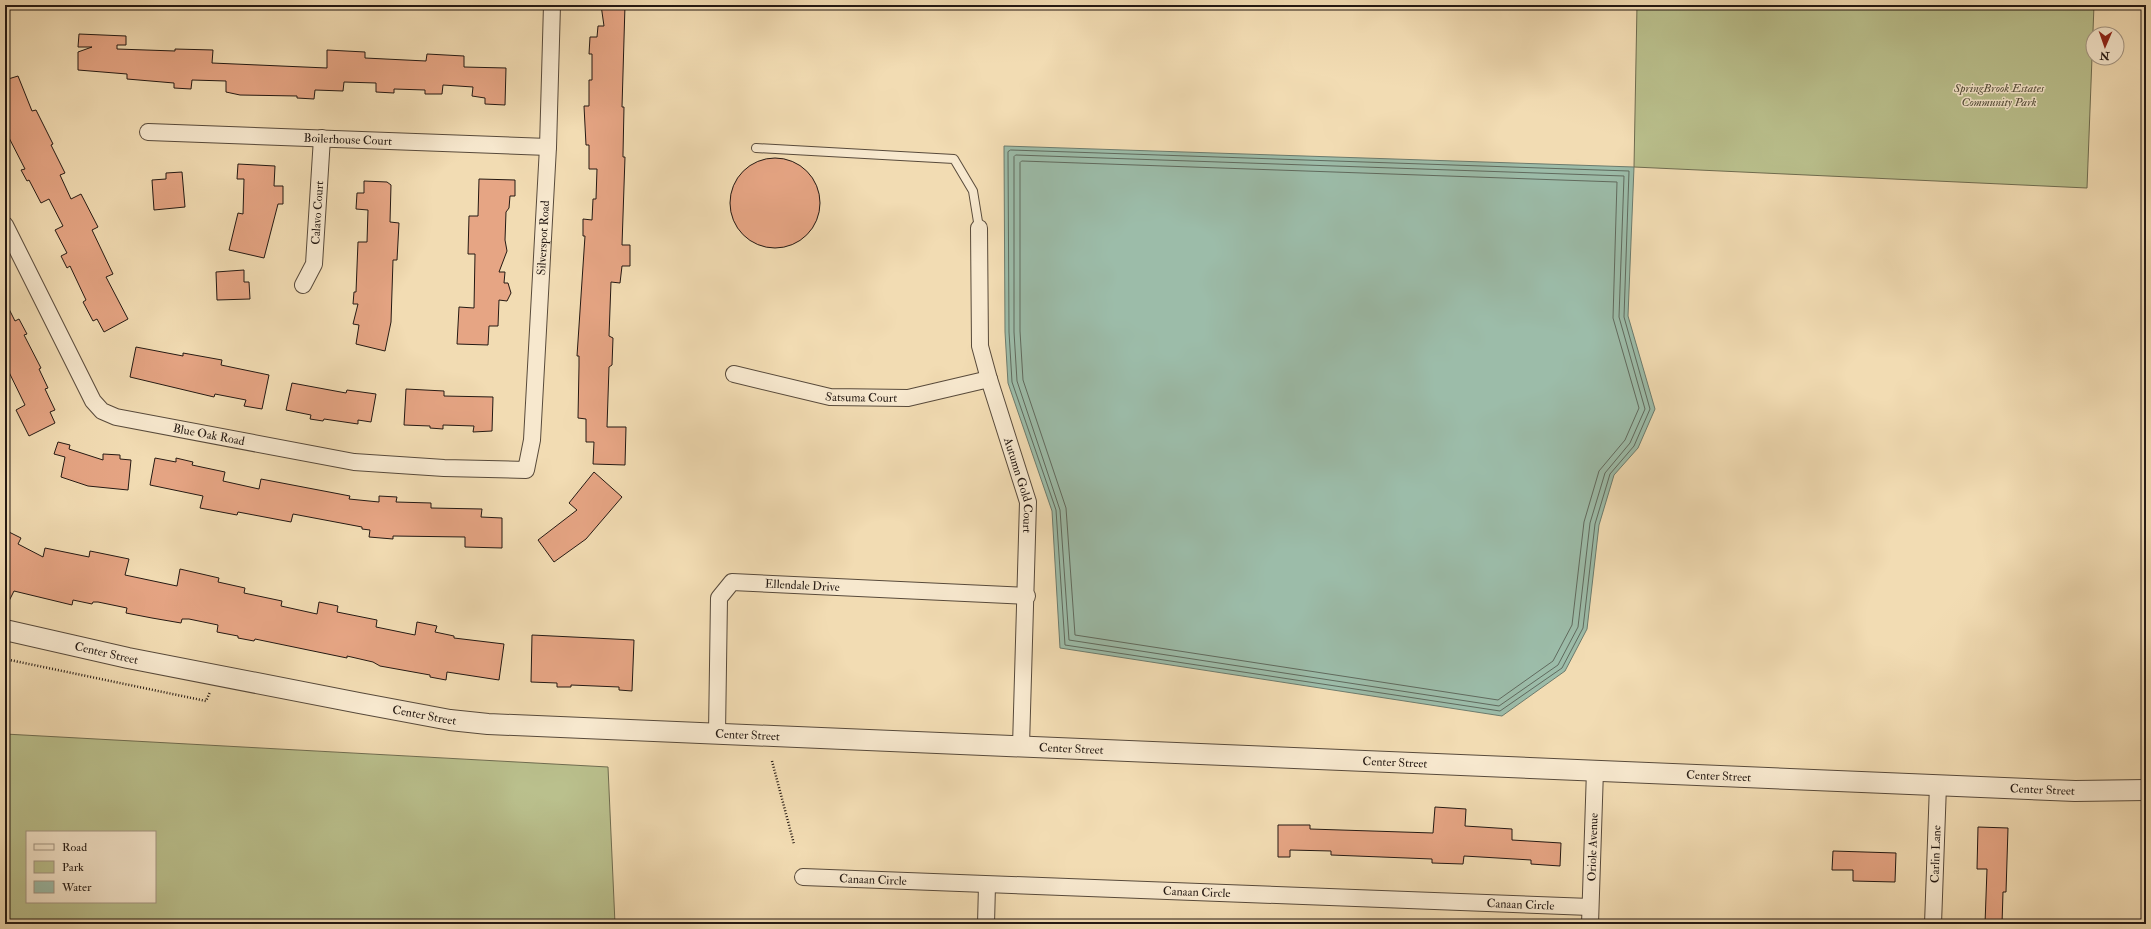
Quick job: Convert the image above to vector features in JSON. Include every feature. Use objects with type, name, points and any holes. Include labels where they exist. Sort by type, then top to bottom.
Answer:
[{"type":"street","name":"Silverspot Road","points":[[526,470],[532,440],[548,147],[552,5]]},
{"type":"street","name":"Boilerhouse Court","points":[[148,132],[548,147]]},
{"type":"street","name":"Calavo Court","points":[[303,285],[314,264],[322,138]]},
{"type":"street","name":"Blue Oak Road","points":[[5,225],[93,401],[102,411],[116,417],[354,462],[444,468],[526,470]]},
{"type":"street","name":"Autumn Gold Court","points":[[979,228],[980,346],[1028,502],[1027,596],[1021,746]]},
{"type":"street","name":"Satsuma Court","points":[[734,374],[830,397],[908,398],[989,379]]},
{"type":"street","name":"Ellendale Drive","points":[[717,733],[719,598],[732,582],[1027,596]]},
{"type":"street","name":"Center Street","points":[[5,630],[128,658],[450,720],[488,724],[2075,791],[2146,790]]},
{"type":"street","name":"Oriole Avenue","points":[[1590,924],[1595,770]]},
{"type":"street","name":"Carlin Lane","points":[[1933,924],[1938,785]]},
{"type":"street","name":"Canaan Circle","points":[[803,877],[1590,907]]},
{"type":"street","points":[[986,924],[987,885]]},
{"type":"lane","points":[[756,148],[954,159],[974,191],[979,228]]},
{"type":"path","points":[[5,659],[206,701],[211,690]]},
{"type":"path","points":[[772,761],[794,844]]},
{"type":"green space","name":"SpringBrook Estates Community Park","points":[[1637,5],[2094,5],[2093,26],[2085,26],[2085,66],[2092,66],[2087,188],[1634,167]]},
{"type":"green space","points":[[5,734],[608,767],[615,924],[5,924]]},
{"type":"water","points":[[1004,146],[1634,167],[1628,316],[1655,409],[1638,448],[1614,475],[1599,525],[1587,629],[1565,671],[1502,716],[1060,648],[1052,511],[1008,383],[1005,332]]},
{"type":"building","points":[[601,5],[625,5],[622,107],[624,107],[623,157],[625,157],[622,245],[630,245],[630,266],[622,266],[620,283],[611,282],[609,336],[613,338],[612,365],[609,367],[607,427],[626,427],[625,465],[593,464],[594,442],[586,442],[586,419],[578,418],[579,356],[577,356],[585,236],[583,236],[583,219],[592,220],[593,199],[596,199],[597,169],[589,169],[589,145],[586,145],[584,106],[589,106],[589,80],[592,80],[592,54],[589,54],[590,37],[597,37],[598,26],[604,26]]},
{"type":"building","points":[[79,34],[126,36],[126,45],[117,45],[117,49],[175,51],[175,49],[213,50],[212,63],[327,68],[327,50],[365,52],[365,58],[426,61],[427,54],[464,56],[464,67],[506,68],[505,105],[485,104],[485,98],[472,96],[473,87],[443,85],[442,94],[425,94],[425,90],[394,89],[394,93],[376,92],[376,83],[344,82],[343,91],[315,90],[314,99],[297,98],[297,96],[240,95],[226,92],[226,81],[192,80],[191,89],[174,88],[174,83],[127,79],[127,74],[78,70],[78,52],[92,47],[78,47]]},
{"type":"building","points":[[18,76],[32,111],[36,110],[53,144],[51,145],[65,173],[60,175],[71,199],[81,194],[98,227],[92,230],[113,274],[106,277],[128,319],[104,332],[97,319],[93,321],[83,302],[86,300],[70,266],[67,268],[61,256],[67,253],[55,230],[63,226],[49,199],[41,203],[29,180],[27,181],[21,170],[25,169],[5,130],[5,80]]},
{"type":"building","points":[[775,158],[792,161],[807,171],[817,186],[820,203],[817,220],[807,235],[792,245],[775,248],[758,245],[743,235],[733,220],[730,203],[733,186],[743,171],[758,161]]},
{"type":"building","points":[[238,164],[275,166],[274,186],[283,186],[283,204],[278,204],[264,258],[229,250],[238,213],[243,214],[244,179],[237,179]]},
{"type":"building","points":[[182,172],[185,207],[154,210],[152,180],[166,179],[166,173]]},
{"type":"building","points":[[479,179],[515,180],[515,196],[510,196],[509,208],[506,212],[505,240],[507,251],[499,272],[505,272],[504,283],[508,283],[511,293],[507,301],[499,300],[498,326],[489,326],[488,345],[457,344],[459,307],[474,308],[475,254],[468,254],[469,216],[478,216]]},
{"type":"building","points":[[364,181],[387,182],[391,185],[390,222],[399,223],[397,260],[393,260],[391,322],[385,351],[356,344],[359,325],[353,324],[358,304],[353,304],[354,292],[356,292],[358,242],[367,242],[368,210],[356,209],[357,193],[364,193]]},
{"type":"building","points":[[244,270],[244,282],[249,282],[250,299],[217,300],[216,272]]},
{"type":"building","points":[[5,301],[15,321],[19,319],[27,334],[24,335],[41,368],[39,369],[48,388],[45,389],[55,410],[50,412],[55,423],[29,436],[16,410],[25,405],[5,364]]},
{"type":"building","points":[[136,347],[183,356],[183,353],[222,360],[221,365],[269,375],[262,409],[244,406],[246,400],[215,394],[214,397],[130,377]]},
{"type":"building","points":[[292,383],[346,393],[347,390],[376,394],[371,422],[358,420],[358,424],[324,419],[323,421],[310,419],[311,415],[286,410]]},
{"type":"building","points":[[406,389],[444,391],[444,396],[493,397],[492,431],[473,432],[474,426],[443,425],[443,429],[430,428],[430,426],[404,425]]},
{"type":"building","points":[[58,442],[70,445],[69,449],[103,460],[103,454],[120,455],[120,459],[131,460],[128,490],[88,486],[61,477],[65,457],[54,454]]},
{"type":"building","points":[[155,458],[176,462],[176,458],[193,462],[192,465],[225,472],[223,481],[259,489],[261,479],[350,496],[349,499],[379,502],[379,496],[397,497],[396,502],[431,503],[431,508],[482,509],[481,517],[502,518],[502,548],[465,547],[465,537],[393,536],[393,539],[369,537],[370,530],[362,529],[362,527],[293,514],[291,522],[238,512],[237,515],[200,508],[203,496],[150,485]]},
{"type":"building","points":[[594,472],[622,497],[586,539],[554,562],[538,540],[577,510],[569,503]]},
{"type":"building","points":[[5,530],[21,538],[18,544],[43,557],[45,548],[89,557],[90,551],[129,559],[125,575],[177,586],[180,569],[219,578],[218,582],[245,588],[244,593],[282,601],[281,606],[317,614],[319,602],[338,606],[337,612],[377,620],[376,627],[415,635],[417,622],[437,626],[435,632],[454,636],[454,638],[504,644],[499,680],[447,672],[446,680],[430,677],[430,675],[380,666],[373,662],[347,656],[347,658],[255,639],[254,641],[238,638],[238,636],[217,632],[218,625],[189,619],[182,619],[181,623],[126,613],[127,608],[98,602],[93,602],[92,604],[73,600],[72,605],[14,591],[5,609]]},
{"type":"building","points":[[532,635],[634,640],[632,691],[619,690],[619,687],[571,685],[571,687],[557,687],[557,683],[531,682]]},
{"type":"building","points":[[1435,807],[1466,809],[1465,826],[1512,829],[1512,840],[1561,843],[1560,866],[1531,864],[1531,860],[1464,856],[1463,864],[1432,863],[1432,859],[1331,855],[1331,851],[1290,850],[1290,857],[1278,857],[1278,825],[1310,825],[1310,829],[1433,833]]},
{"type":"building","points":[[1978,827],[2008,828],[2006,892],[2003,892],[2002,924],[1985,924],[1987,869],[1977,869]]},
{"type":"building","points":[[1833,851],[1896,853],[1895,882],[1853,881],[1853,870],[1832,870]]}]
